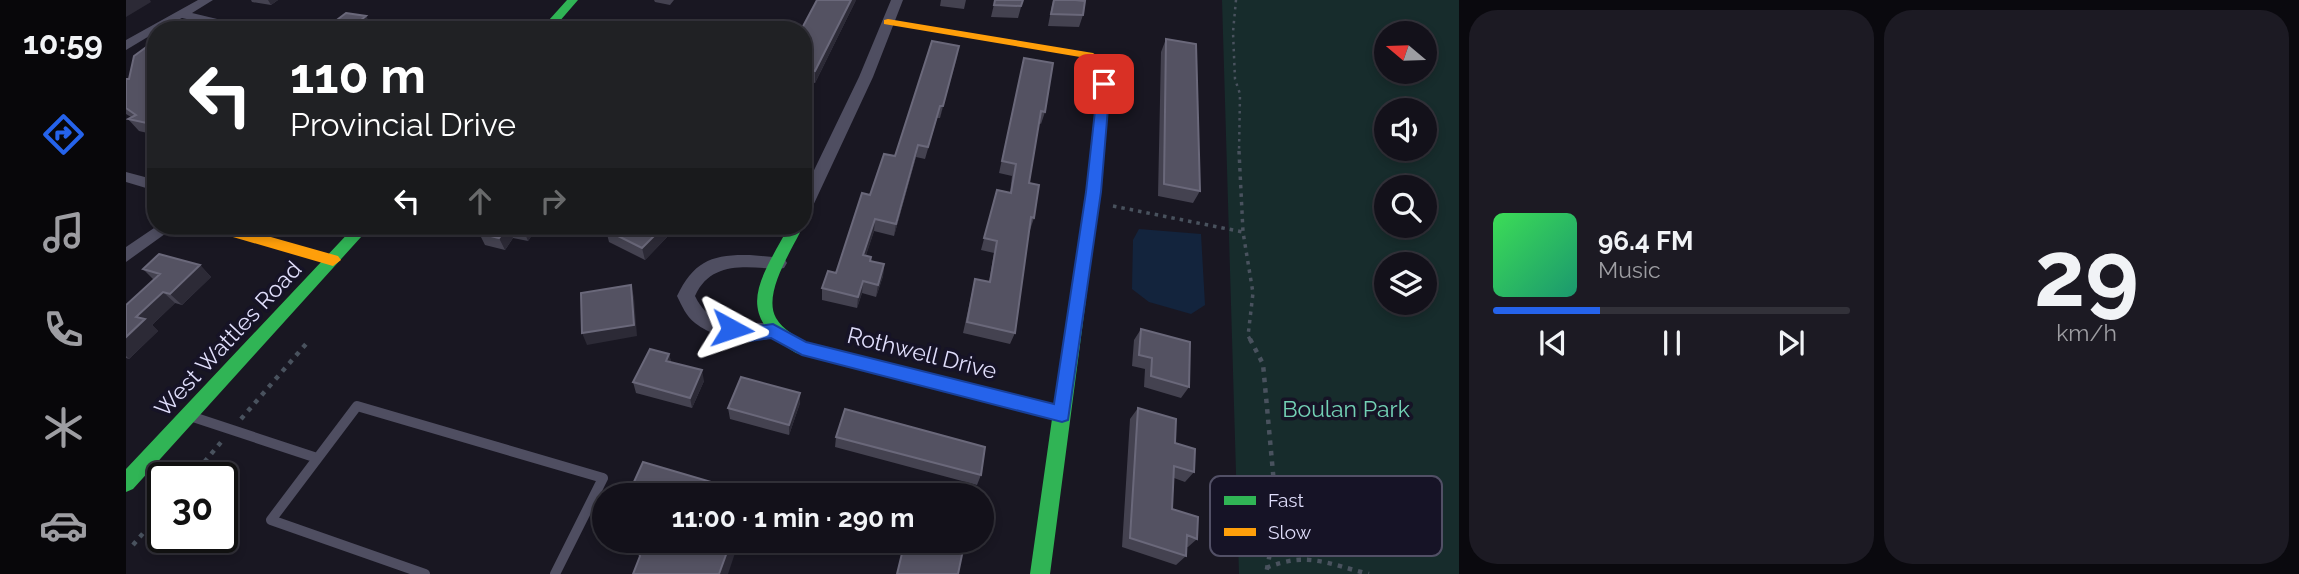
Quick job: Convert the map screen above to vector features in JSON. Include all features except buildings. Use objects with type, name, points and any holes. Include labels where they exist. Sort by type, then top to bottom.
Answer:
[{"type":"street","points":[[169,21],[207,0]]},
{"type":"street","points":[[553,21],[573,0]]},
{"type":"street","points":[[812,191],[866,77],[897,0]]},
{"type":"street","points":[[180,14],[214,21]]},
{"type":"street","points":[[888,22],[1089,55],[1104,65],[1098,156],[1040,574]]},
{"type":"street","points":[[126,47],[147,34]]},
{"type":"street","points":[[126,177],[147,183]]},
{"type":"street","points":[[126,256],[155,235]]},
{"type":"street","points":[[246,235],[333,260]]},
{"type":"street","name":"West Wattles Road","points":[[126,483],[356,235]]},
{"type":"street","points":[[778,263],[727,261],[711,265],[698,273],[686,296],[695,314],[713,325],[750,334],[773,331],[762,306],[763,295],[792,235]]},
{"type":"street","name":"Rothwell Drive","points":[[773,331],[802,348],[1062,414]]},
{"type":"lane","points":[[425,574],[271,520],[357,406],[603,478],[555,574]]},
{"type":"lane","points":[[188,415],[317,458]]},
{"type":"path","points":[[1236,0],[1233,32],[1235,79],[1240,94],[1239,150],[1244,232],[1253,293],[1248,336],[1252,348],[1263,364],[1274,476]]},
{"type":"path","points":[[1113,206],[1244,232]]},
{"type":"path","points":[[205,462],[306,344]]},
{"type":"path","points":[[133,545],[147,529]]},
{"type":"path","points":[[1266,571],[1288,559],[1302,558],[1369,574]]},
{"type":"green space","name":"Boulan Park","points":[[1222,0],[1459,0],[1459,574],[1239,574],[1238,556],[1442,556],[1442,476],[1236,476]]},
{"type":"water","points":[[1139,229],[1201,234],[1205,305],[1191,314],[1149,302],[1132,289],[1133,240]]},
{"type":"traffic: fast","points":[[554,21],[573,0]]},
{"type":"traffic: fast","points":[[1040,574],[1093,192],[1104,79]]},
{"type":"traffic: fast","points":[[126,483],[356,235]]},
{"type":"traffic: fast","points":[[792,235],[765,293],[765,308],[770,322],[782,336],[802,348],[1062,414]]},
{"type":"traffic: slow","points":[[888,22],[1089,55],[1104,65],[1104,79]]},
{"type":"traffic: slow","points":[[246,235],[333,260]]},
{"type":"route","points":[[732,329],[750,334],[773,331],[802,348],[1062,414],[1093,192],[1104,84]]}]
